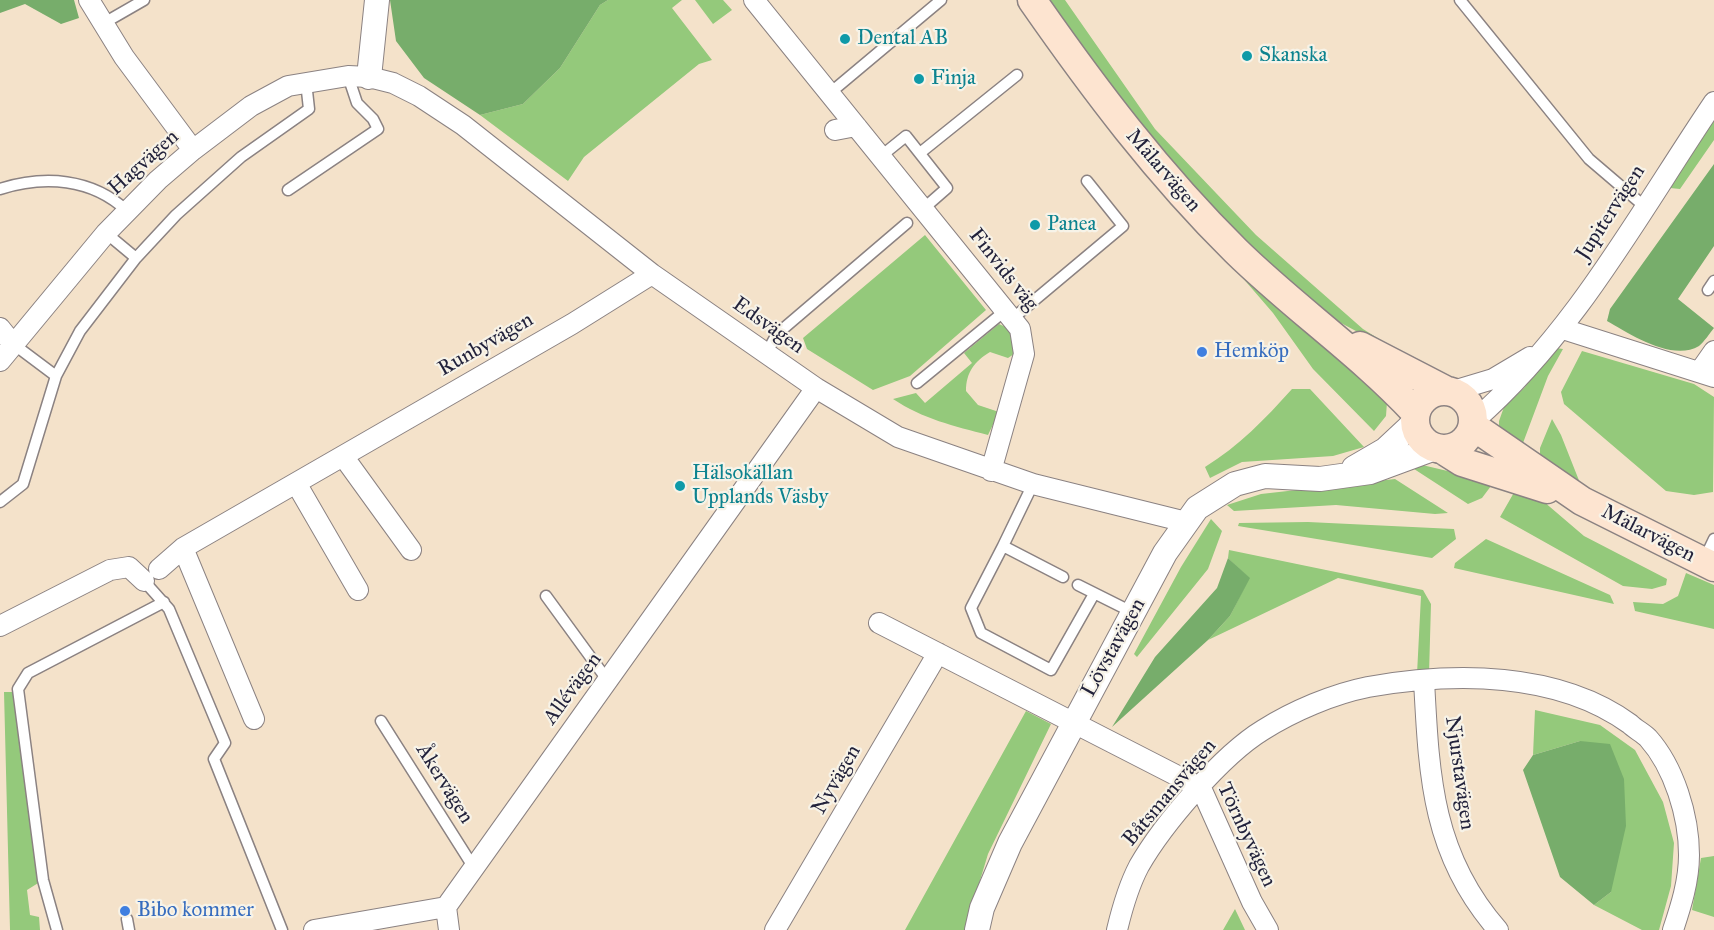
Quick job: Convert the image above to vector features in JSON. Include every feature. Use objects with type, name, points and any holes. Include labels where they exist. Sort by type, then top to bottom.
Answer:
[{"type":"main road","name":"Mälarvägen","points":[[1032,0],[1091,85],[1161,173],[1237,252],[1316,321],[1415,417]]},
{"type":"main road","name":"Mälarvägen","points":[[1316,321],[1449,390]]},
{"type":"main road","points":[[1449,390],[1469,405],[1473,424],[1461,444],[1439,449],[1422,439],[1415,417],[1422,400],[1437,391],[1449,390]]},
{"type":"main road","name":"Mälarvägen","points":[[1473,424],[1582,501]]},
{"type":"main road","name":"Mälarvägen","points":[[1439,449],[1462,462],[1582,501],[1710,556]]},
{"type":"street","points":[[89,0],[124,57],[193,150]]},
{"type":"street","points":[[359,76],[378,0]]},
{"type":"street","name":"Finvids väg","points":[[754,0],[1020,329],[1024,354],[991,471]]},
{"type":"street","name":"Hagvägen","points":[[3,353],[106,233],[193,150],[251,106],[288,86],[359,76]]},
{"type":"street","name":"Edsvägen","points":[[359,76],[393,83],[419,96],[463,125],[652,274],[816,388],[898,437],[1033,484],[1186,522]]},
{"type":"street","name":"Jupitervägen","points":[[1473,424],[1506,393],[1563,329],[1622,244],[1644,206],[1714,102]]},
{"type":"street","points":[[835,130],[856,126]]},
{"type":"street","name":"Runbyvägen","points":[[152,575],[183,548],[572,324],[652,274]]},
{"type":"street","points":[[0,328],[3,353]]},
{"type":"street","points":[[1563,329],[1707,374],[1714,351]]},
{"type":"street","name":"Jupitervägen","points":[[1449,390],[1493,379],[1545,347]]},
{"type":"street","name":"Allévägen","points":[[446,907],[816,388]]},
{"type":"street","name":"Lövstavägen","points":[[1341,474],[1385,450],[1415,417]]},
{"type":"street","name":"Lövstavägen","points":[[976,930],[982,908],[1010,843],[1165,553],[1197,508],[1235,484],[1264,477],[1320,479],[1387,468],[1439,449]]},
{"type":"street","points":[[343,456],[411,550]]},
{"type":"street","points":[[296,483],[358,590]]},
{"type":"street","points":[[183,548],[254,719]]},
{"type":"street","points":[[0,626],[110,570],[129,567],[152,575]]},
{"type":"street","points":[[879,623],[1074,722]]},
{"type":"street","name":"Nyvägen","points":[[775,930],[938,653]]},
{"type":"street","name":"Båtsmansvägen","points":[[1117,930],[1138,867],[1168,825],[1222,764],[1263,730],[1312,705],[1366,687],[1424,680],[1518,682],[1572,694],[1613,712],[1647,738],[1672,775],[1684,815],[1689,855],[1684,897],[1673,930]]},
{"type":"street","name":"Njurstavägen","points":[[1424,680],[1428,753],[1443,838],[1458,874],[1481,911],[1498,930]]},
{"type":"street","name":"Törnbyvägen","points":[[1074,722],[1201,788],[1252,903],[1268,930]]},
{"type":"street","points":[[314,930],[354,927],[446,907],[448,930]]},
{"type":"lane","points":[[104,23],[144,0]]},
{"type":"lane","points":[[830,93],[941,0]]},
{"type":"lane","points":[[1460,0],[1589,159],[1644,206]]},
{"type":"lane","points":[[920,153],[1017,75]]},
{"type":"lane","points":[[288,190],[378,129],[373,119],[357,103],[359,76]]},
{"type":"lane","points":[[0,502],[23,484],[56,376],[80,331],[136,258],[176,215],[241,157],[309,109],[306,82]]},
{"type":"lane","points":[[880,157],[906,136],[947,188],[923,209]]},
{"type":"lane","points":[[0,189],[25,181],[54,180],[86,185],[118,202],[127,211]]},
{"type":"lane","points":[[916,383],[1123,226],[1087,181]]},
{"type":"lane","points":[[766,354],[777,334],[907,223]]},
{"type":"lane","points":[[106,233],[136,258]]},
{"type":"lane","points":[[3,353],[56,376]]},
{"type":"lane","points":[[1033,484],[971,609],[981,633],[1051,670],[1094,594]]},
{"type":"lane","points":[[1003,546],[1063,577]]},
{"type":"lane","points":[[152,575],[225,743],[214,759],[282,930]]},
{"type":"lane","points":[[1078,585],[1134,613]]},
{"type":"lane","points":[[546,596],[608,681]]},
{"type":"lane","points":[[57,930],[43,880],[18,689],[28,673],[164,602]]},
{"type":"lane","name":"Åkervägen","points":[[381,721],[474,868]]},
{"type":"green space","points":[[0,0],[74,0],[79,18],[61,24],[25,4],[0,13]]},
{"type":"green space","points":[[390,0],[608,0],[600,5],[560,68],[523,104],[480,115],[424,78],[396,41]]},
{"type":"green space","points":[[608,0],[682,0],[672,8],[712,60],[699,64],[584,157],[568,181],[480,115],[523,104],[560,68],[600,5]]},
{"type":"green space","points":[[695,0],[723,0],[732,10],[713,24]]},
{"type":"green space","points":[[1049,0],[1065,0],[1155,129],[1256,235],[1363,329],[1427,369],[1326,315],[1249,245],[1149,138],[1091,64]]},
{"type":"green space","points":[[1714,120],[1714,140],[1680,189],[1670,188]]},
{"type":"green space","points":[[1714,164],[1714,246],[1678,299],[1714,328],[1699,346],[1688,350],[1664,349],[1639,339],[1607,321],[1610,309]]},
{"type":"green space","points":[[925,235],[986,310],[910,376],[873,390],[807,349],[803,338]]},
{"type":"green space","points":[[1222,254],[1387,402],[1386,416],[1374,431],[1313,369],[1273,313]]},
{"type":"green space","points":[[999,324],[1010,329],[1014,354],[1008,358],[990,352],[972,368],[966,384],[966,391],[978,405],[999,412],[988,435],[927,417],[893,399],[916,393],[925,403],[972,363],[964,353]]},
{"type":"green space","points":[[1556,348],[1563,349],[1548,376],[1520,451],[1499,433],[1499,421],[1504,407],[1524,388]]},
{"type":"green space","points":[[1582,351],[1694,384],[1714,397],[1713,492],[1694,495],[1666,491],[1564,404],[1561,392]]},
{"type":"green space","points":[[1292,389],[1310,389],[1364,447],[1333,456],[1242,462],[1210,478],[1205,467],[1251,431]]},
{"type":"green space","points":[[1552,419],[1561,435],[1580,483],[1540,458],[1540,448]]},
{"type":"green space","points":[[1418,464],[1494,482],[1482,498],[1468,504],[1411,467]]},
{"type":"green space","points":[[1395,479],[1448,513],[1435,514],[1336,505],[1234,511],[1227,505],[1261,494]]},
{"type":"green space","points":[[1516,489],[1543,501],[1584,536],[1667,579],[1666,585],[1652,589],[1623,586],[1500,517]]},
{"type":"green space","points":[[1211,519],[1222,531],[1208,569],[1137,657],[1134,654],[1181,567]]},
{"type":"green space","points":[[1308,522],[1454,529],[1456,539],[1432,558],[1238,526],[1239,523]]},
{"type":"green space","points":[[1486,539],[1610,595],[1614,604],[1454,568],[1455,563]]},
{"type":"green space","points":[[1229,550],[1423,590],[1431,604],[1429,674],[1417,674],[1421,596],[1338,578],[1208,640],[1230,616],[1249,578],[1228,558]]},
{"type":"green space","points":[[1228,558],[1250,578],[1230,616],[1208,640],[1112,727],[1155,657],[1217,588]]},
{"type":"green space","points":[[1686,573],[1714,585],[1714,629],[1635,611],[1633,602],[1663,604],[1678,596]]},
{"type":"green space","points":[[4,692],[16,692],[43,880],[27,890],[30,915],[39,917],[40,930],[10,930]]},
{"type":"green space","points":[[1535,710],[1600,725],[1635,750],[1663,802],[1674,843],[1671,886],[1659,930],[1642,930],[1594,905],[1611,892],[1580,741],[1533,755]]},
{"type":"green space","points":[[1026,711],[1051,724],[988,854],[965,930],[905,930]]},
{"type":"green space","points":[[1580,741],[1610,744],[1624,779],[1626,826],[1611,892],[1594,905],[1560,877],[1523,770],[1533,755]]},
{"type":"green space","points":[[1714,856],[1714,917],[1692,910],[1701,858]]},
{"type":"green space","points":[[1235,909],[1245,930],[1223,930]]},
{"type":"place","name":"Dental AB","points":[[845,39]]},
{"type":"place","name":"Skanska","points":[[1247,56]]},
{"type":"place","name":"Finja","points":[[919,79]]},
{"type":"place","name":"Panea","points":[[1035,225]]},
{"type":"place","name":"Hemköp","points":[[1202,352]]},
{"type":"place","name":"Hälsokällan Upplands Väsby","points":[[680,486]]},
{"type":"place","name":"Bibo kommer","points":[[125,911]]}]
